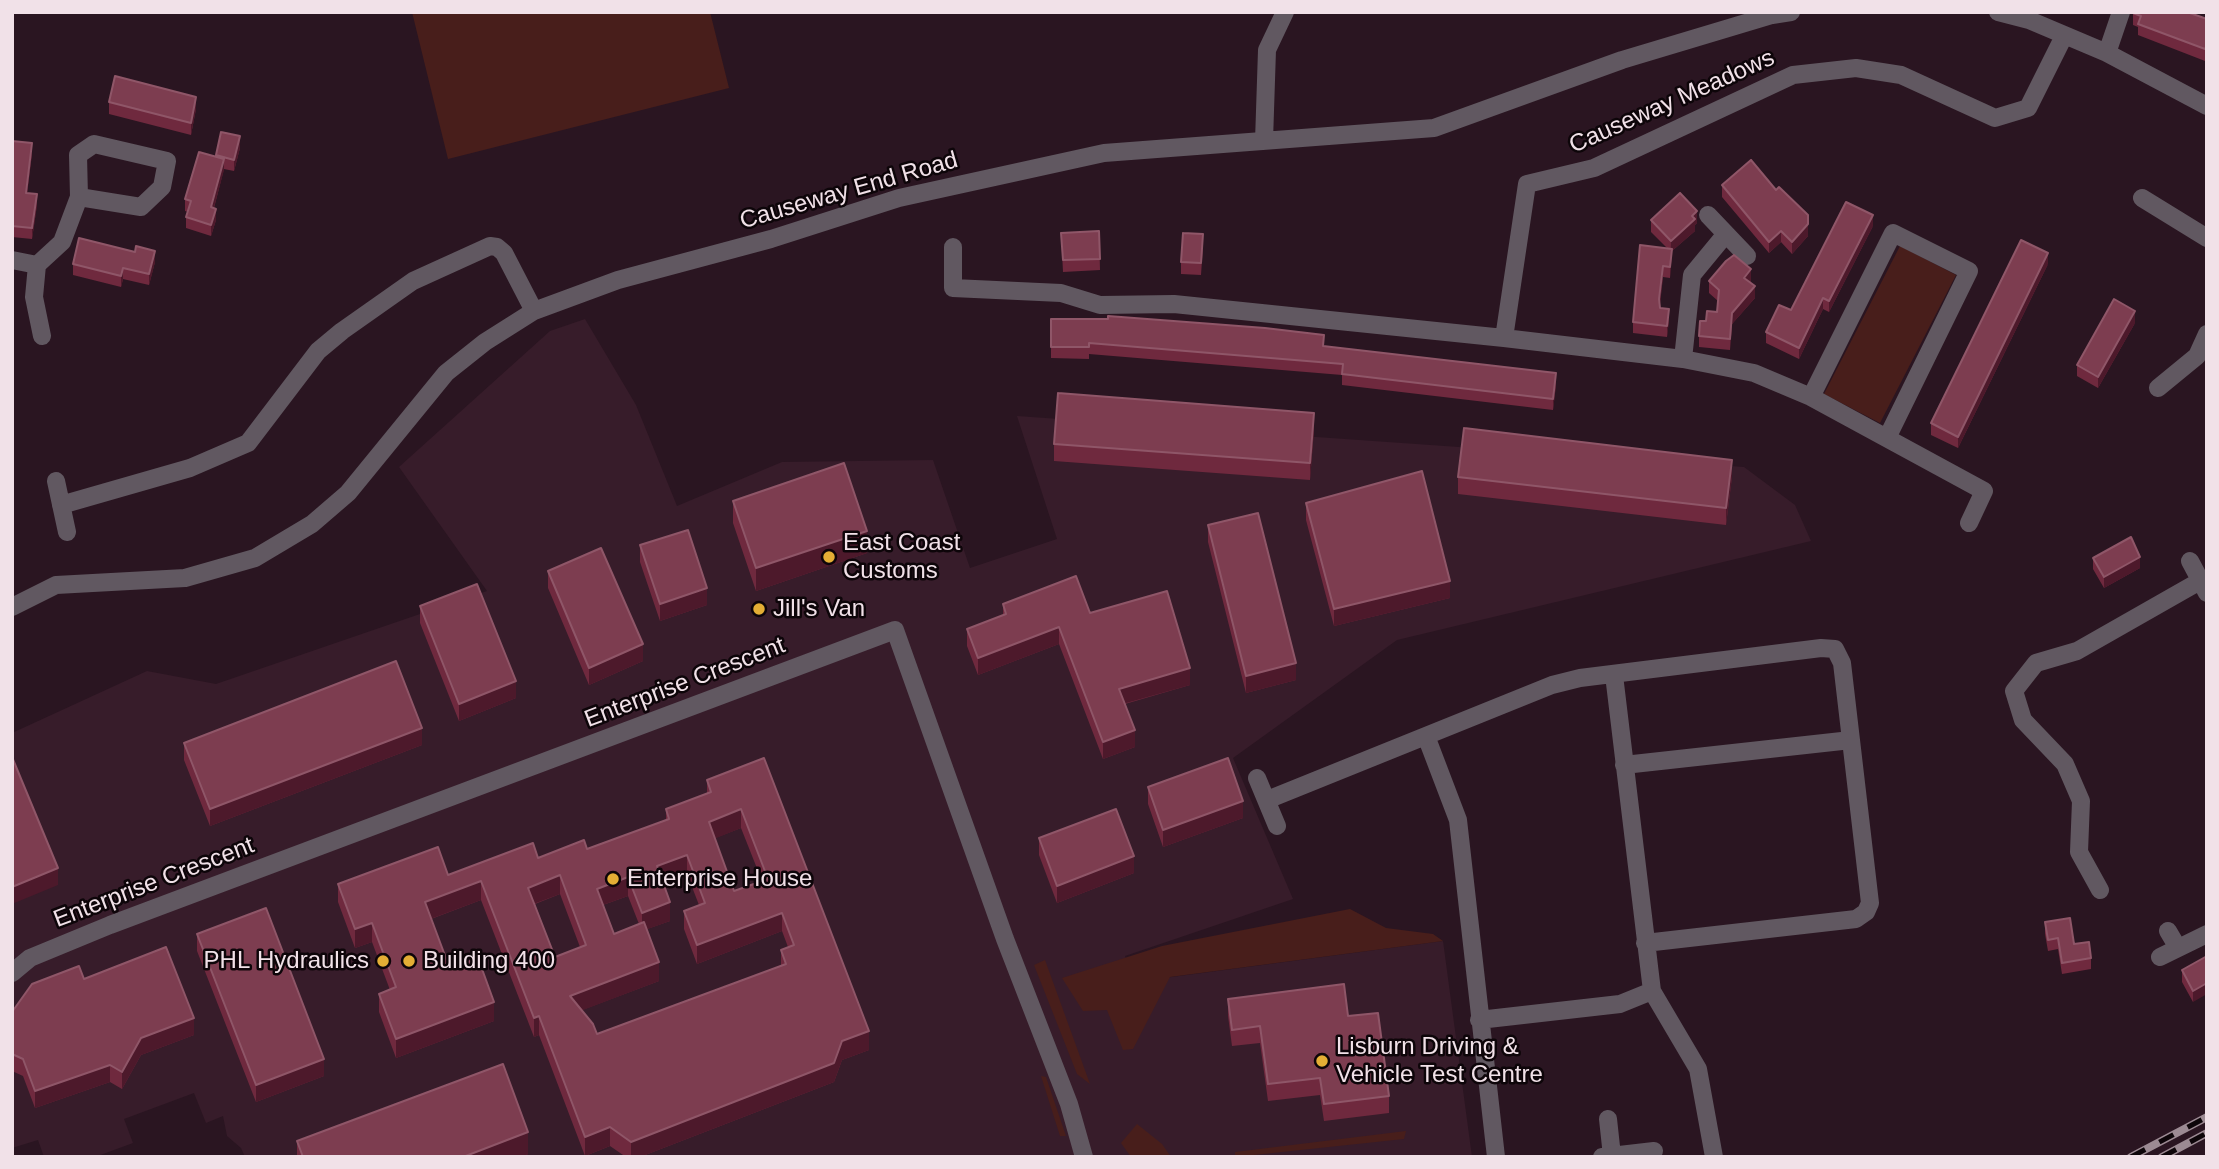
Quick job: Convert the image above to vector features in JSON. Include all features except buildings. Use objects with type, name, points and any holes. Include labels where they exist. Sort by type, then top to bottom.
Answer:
[{"type":"street","points":[[1265,141],[1267,50],[1285,12]]},
{"type":"street","name":"Causeway End Road","points":[[12,607],[56,585],[185,578],[255,558],[312,524],[348,494],[446,373],[485,342],[534,312],[618,281],[745,247],[924,192],[1104,153],[1434,128],[1622,61],[1772,15],[1791,12]]},
{"type":"street","points":[[1998,12],[2029,20],[2107,53],[2207,106]]},
{"type":"street","points":[[2107,53],[2121,12]]},
{"type":"street","name":"Causeway Meadows","points":[[1504,338],[1527,184],[1594,168],[1793,75],[1856,68],[1901,75],[1995,118],[2028,108],[2064,36]]},
{"type":"street","points":[[42,336],[34,297],[37,265],[62,242],[79,197],[78,155],[94,144],[167,161],[162,187],[141,207],[79,197]]},
{"type":"street","points":[[2142,198],[2207,237]]},
{"type":"street","points":[[1708,215],[1747,256]]},
{"type":"street","points":[[1811,397],[1893,233],[1969,271],[1887,438]]},
{"type":"street","points":[[1683,359],[1692,275],[1725,235]]},
{"type":"street","points":[[61,505],[190,468],[248,443],[318,351],[413,281],[490,246],[505,253],[534,312]]},
{"type":"street","points":[[953,247],[953,288],[1060,293],[1100,305],[1174,304],[1504,338],[1683,359],[1754,373],[1811,397],[1984,491],[1969,523]]},
{"type":"street","points":[[12,260],[37,265]]},
{"type":"street","points":[[2158,388],[2202,358],[2207,334]]},
{"type":"street","points":[[56,481],[66,532]]},
{"type":"street","points":[[2100,890],[2079,852],[2081,801],[2065,764],[2023,720],[2014,691],[2036,663],[2077,651],[2203,587],[2190,561]]},
{"type":"street","name":"Enterprise Crescent","points":[[12,973],[30,958],[110,925],[895,630],[1005,939],[1069,1104],[1084,1157]]},
{"type":"street","points":[[1267,800],[1552,685],[1821,648],[1835,649],[1842,663],[1870,903],[1867,912],[1856,919],[1645,943]]},
{"type":"street","points":[[1614,675],[1652,991],[1698,1069],[1714,1157]]},
{"type":"street","points":[[1426,736],[1458,820],[1496,1157]]},
{"type":"street","points":[[1624,765],[1851,740]]},
{"type":"street","points":[[1257,778],[1277,826]]},
{"type":"street","points":[[2168,931],[2178,948]]},
{"type":"street","points":[[2160,957],[2207,934]]},
{"type":"street","points":[[1479,1020],[1620,1004],[1652,991]]},
{"type":"street","points":[[1608,1119],[1607,1156],[1654,1152]]},
{"type":"shaded area","points":[[412,12],[710,12],[729,88],[448,159]]},
{"type":"shaded area","points":[[1900,246],[1956,275],[1880,423],[1824,394]]},
{"type":"shaded area","points":[[585,319],[636,405],[677,506],[782,462],[933,460],[970,568],[1057,539],[1017,416],[1744,467],[1795,505],[1811,541],[1397,640],[1233,758],[1293,899],[1125,956],[1134,982],[1443,941],[1472,1157],[245,1157],[241,1148],[227,1136],[223,1116],[206,1123],[194,1093],[124,1119],[133,1143],[95,1157],[44,1157],[38,1140],[12,1148],[12,733],[147,671],[216,684],[487,591],[399,467],[550,331]]},
{"type":"shaded area","points":[[1350,909],[1386,928],[1433,934],[1443,941],[1170,977],[1133,1049],[1123,1050],[1107,1010],[1083,1011],[1062,978],[1162,946]]},
{"type":"shaded area","points":[[1045,960],[1090,1084],[1077,1074],[1034,965]]},
{"type":"shaded area","points":[[1041,1076],[1046,1077],[1066,1136],[1060,1136]]},
{"type":"shaded area","points":[[1137,1124],[1162,1144],[1171,1157],[1131,1157],[1121,1143]]},
{"type":"shaded area","points":[[1406,1131],[1404,1139],[1235,1157],[1235,1152]]},
{"type":"railway","points":[[2131,1157],[2207,1117]]},
{"type":"railway","points":[[2162,1157],[2207,1133]]},
{"type":"place","name":"East Coast Customs","points":[[829,557]]},
{"type":"place","name":"Jill's Van","points":[[759,609]]},
{"type":"place","name":"Enterprise House","points":[[613,879]]},
{"type":"place","name":"PHL Hydraulics","points":[[383,961]]},
{"type":"place","name":"Building 400","points":[[409,961]]},
{"type":"place","name":"Lisburn Driving & Vehicle Test Centre","points":[[1322,1061]]}]
